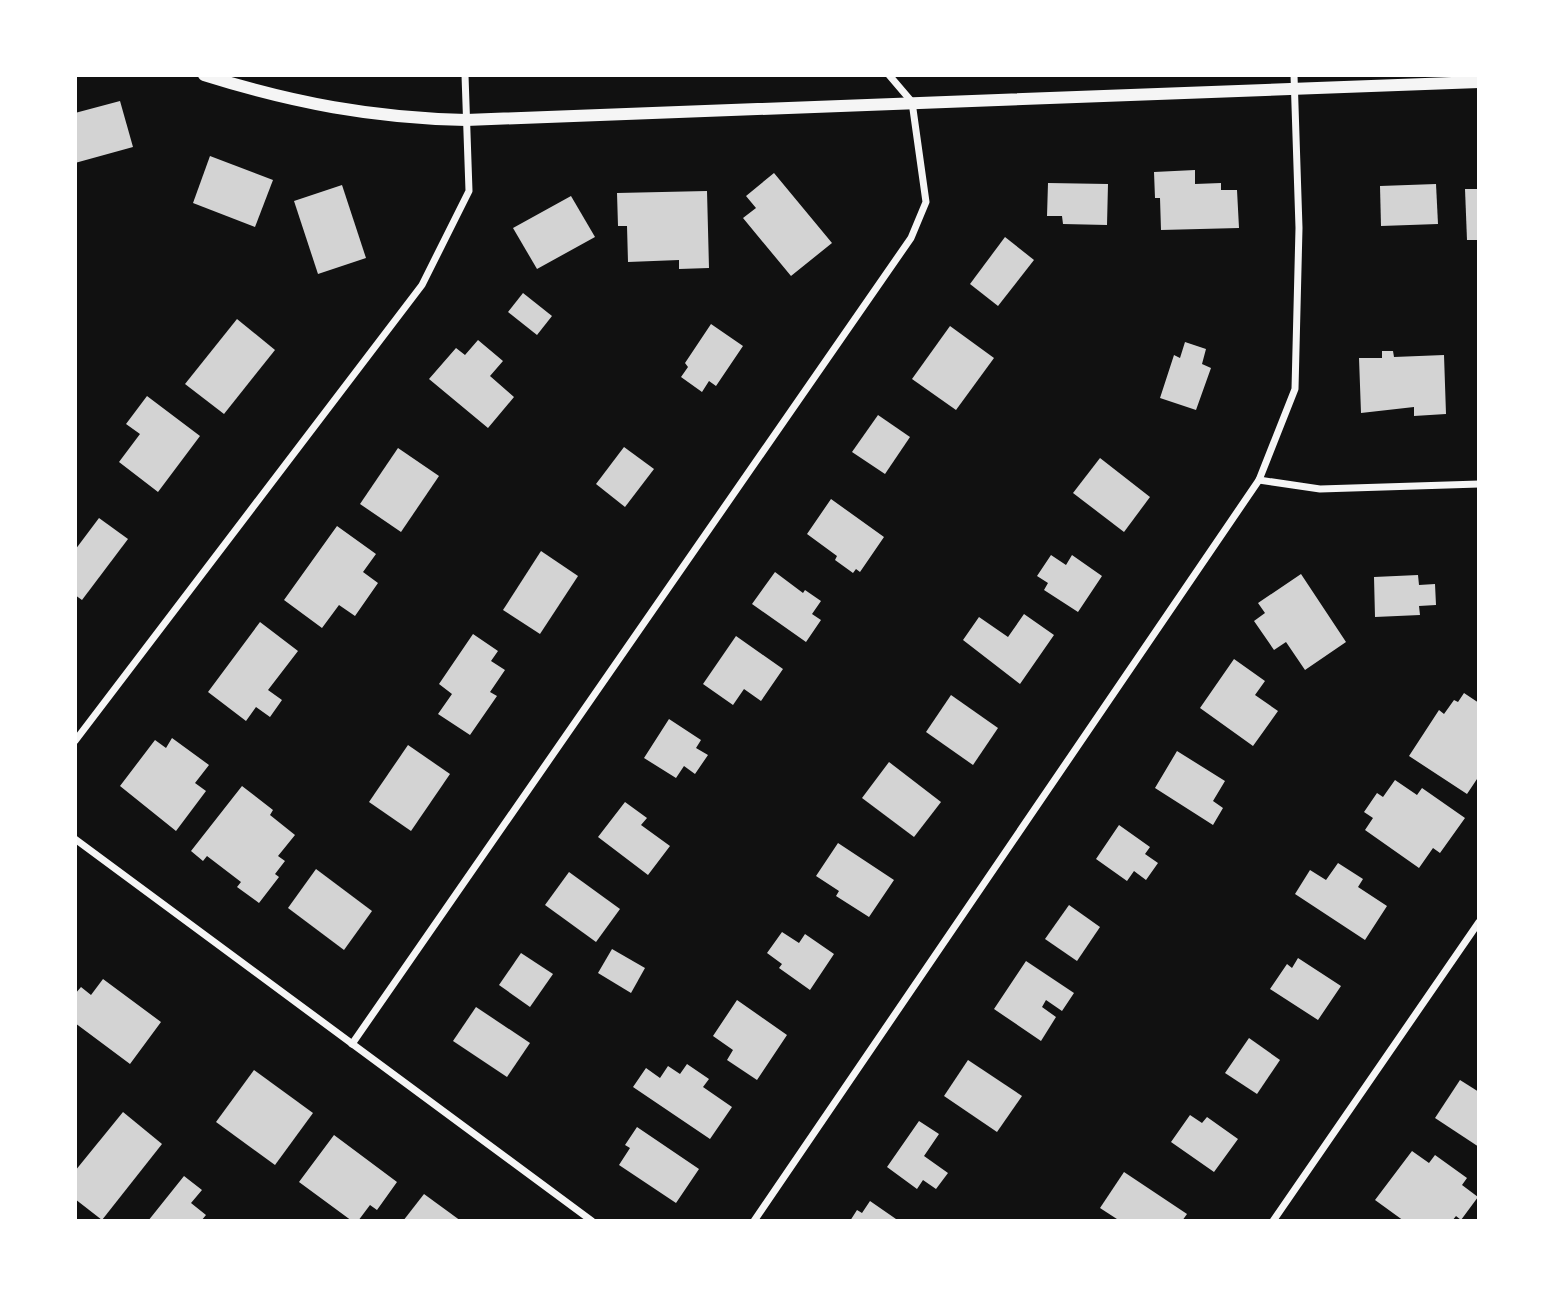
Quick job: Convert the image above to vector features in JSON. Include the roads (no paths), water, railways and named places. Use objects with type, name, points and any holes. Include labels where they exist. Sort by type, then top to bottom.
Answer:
[{"type":"street","points":[[204,75],[274,97],[334,110],[415,119],[466,120],[912,102],[1294,82],[1479,82]]},
{"type":"street","points":[[75,741],[422,285],[469,191],[465,75]]},
{"type":"street","points":[[352,1044],[911,238],[926,202],[912,102],[889,75]]},
{"type":"street","points":[[754,1221],[1259,480],[1295,389],[1299,228],[1294,82]]},
{"type":"street","points":[[1259,480],[1320,489],[1479,484]]},
{"type":"street","points":[[75,839],[592,1221]]},
{"type":"street","points":[[1273,1221],[1479,922]]}]
